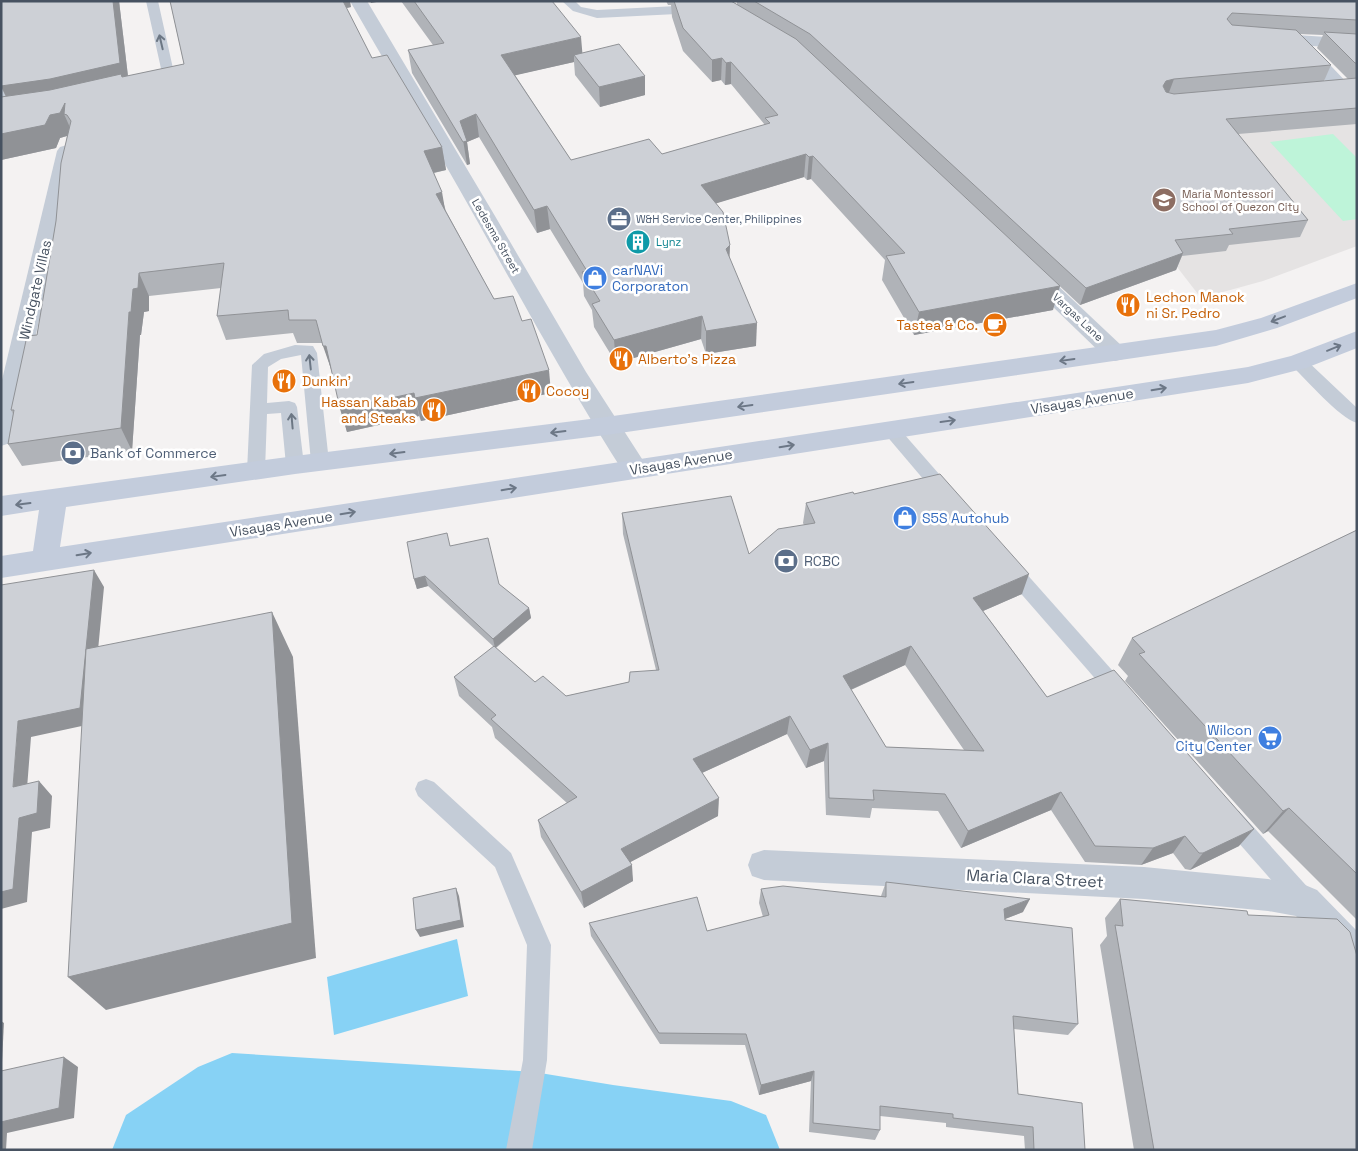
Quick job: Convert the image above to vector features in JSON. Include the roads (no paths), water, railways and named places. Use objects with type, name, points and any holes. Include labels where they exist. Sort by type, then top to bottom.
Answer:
[{"type":"main road","points":[[1,506],[295,465],[606,426],[1216,338],[1269,323],[1357,290]]},
{"type":"main road","name":"Visayas Avenue","points":[[1,567],[1248,376],[1298,362],[1357,339]]},
{"type":"main road","points":[[46,560],[54,500]]},
{"type":"street","name":"Ledesma Street","points":[[358,1],[606,426],[636,469]]},
{"type":"street","points":[[1250,36],[1357,44]]},
{"type":"street","points":[[1296,40],[1349,87]]},
{"type":"street","points":[[1323,89],[1349,87]]},
{"type":"street","name":"Windgate Villas","points":[[1,438],[69,143]]},
{"type":"street","name":"Vargas Lane","points":[[1016,258],[1115,353]]},
{"type":"street","name":"Maria Clara Street","points":[[764,865],[1144,883],[1225,890],[1305,901]]},
{"type":"street","points":[[1305,901],[1357,956]]},
{"type":"lane","points":[[143,88],[152,86],[168,73],[152,1]]},
{"type":"lane","points":[[572,5],[587,1]]},
{"type":"lane","points":[[572,5],[585,12],[609,14],[709,9]]},
{"type":"lane","points":[[1,69],[6,115]]},
{"type":"lane","points":[[256,471],[260,365],[265,359],[307,350],[309,353],[320,462]]},
{"type":"lane","points":[[1298,362],[1331,395],[1357,417]]},
{"type":"lane","points":[[259,409],[289,407],[295,465]]},
{"type":"lane","points":[[891,430],[956,505]]},
{"type":"lane","points":[[996,550],[1133,707]]},
{"type":"lane","points":[[426,789],[503,860],[539,945],[535,1060],[519,1150]]},
{"type":"lane","points":[[1218,803],[1305,901]]},
{"type":"water","points":[[457,939],[468,996],[334,1035],[327,977]]},
{"type":"waterway","points":[[161,1150],[232,1101],[534,1120],[613,1134],[731,1150]]},
{"type":"place","name":"Maria Montessori School of Quezon City","points":[[1164,200]]},
{"type":"place","name":"W&H Service Center, Philippines","points":[[619,219]]},
{"type":"place","name":"Lynz","points":[[638,242]]},
{"type":"place","name":"carNAVi Corporaton","points":[[595,278]]},
{"type":"place","name":"Lechon Manok ni Sr. Pedro","points":[[1128,305]]},
{"type":"place","name":"Tastea & Co.","points":[[995,325]]},
{"type":"place","name":"Alberto's Pizza","points":[[621,359]]},
{"type":"place","name":"Dunkin'","points":[[284,381]]},
{"type":"place","name":"Cocoy","points":[[529,391]]},
{"type":"place","name":"Hassan Kabab and Steaks","points":[[434,410]]},
{"type":"place","name":"Bank of Commerce","points":[[73,453]]},
{"type":"place","name":"S5S Autohub","points":[[905,518]]},
{"type":"place","name":"RCBC","points":[[786,561]]},
{"type":"place","name":"Wilcon City Center","points":[[1270,738]]}]
